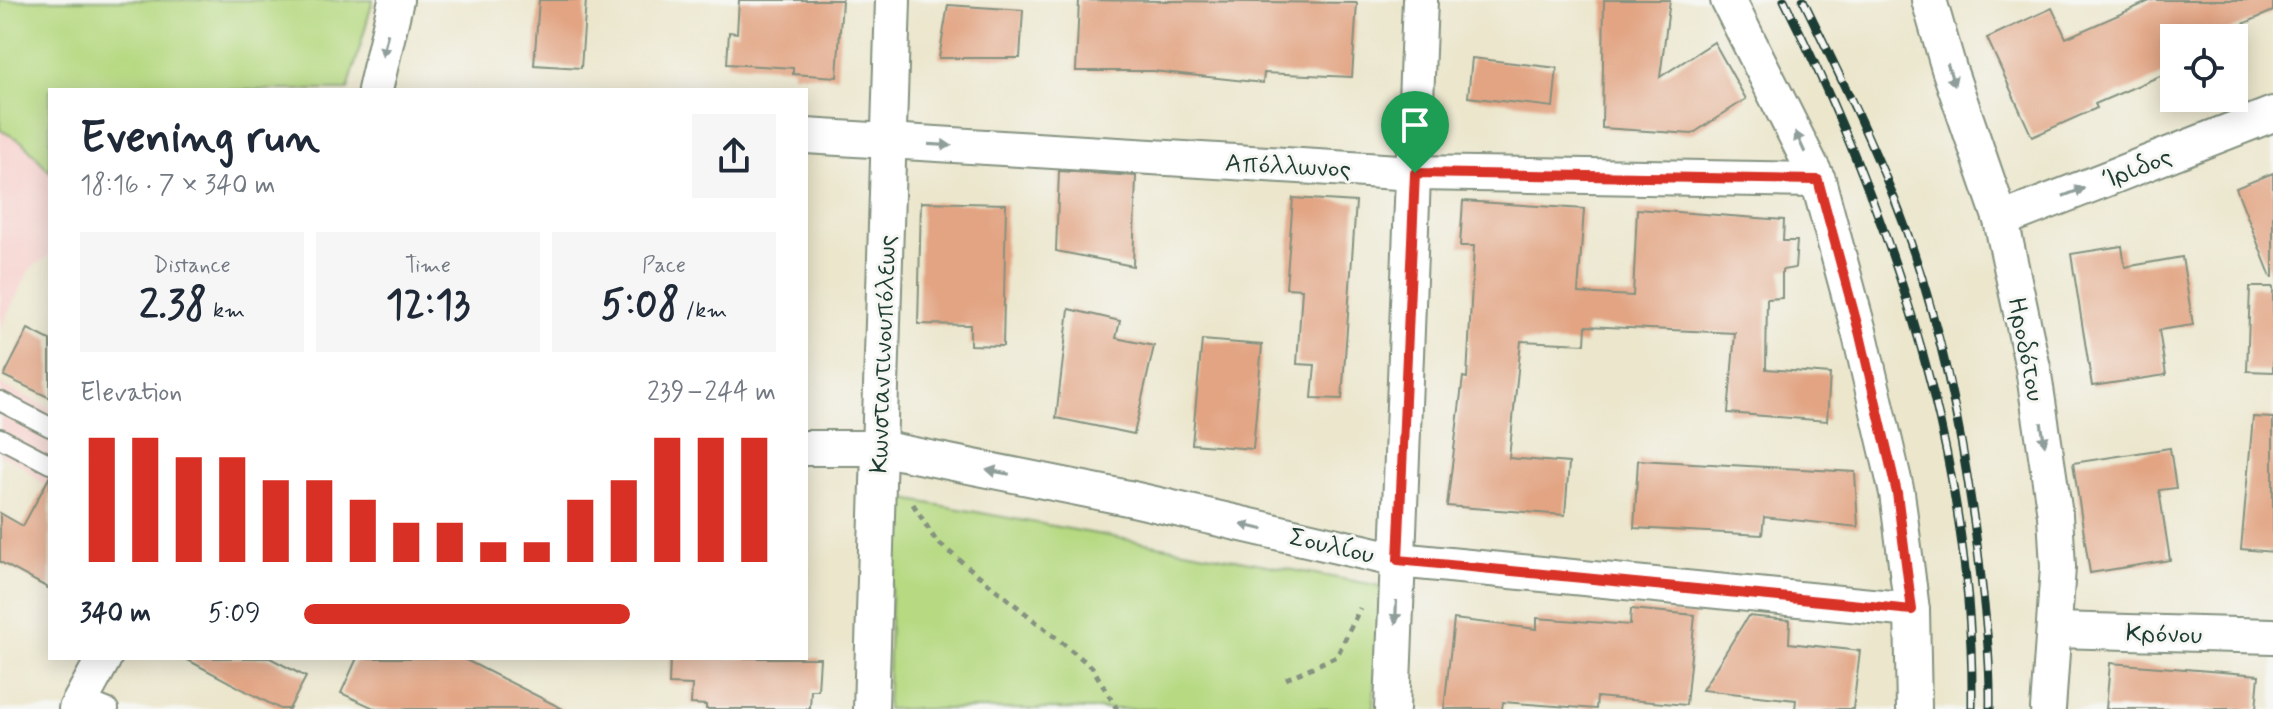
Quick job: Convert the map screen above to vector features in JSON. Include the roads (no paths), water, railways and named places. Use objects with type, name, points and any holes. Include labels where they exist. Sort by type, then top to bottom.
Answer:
[{"type":"street","points":[[375,88],[396,0]]},
{"type":"street","name":"Κωνσταντινουπόλεως","points":[[871,709],[893,0]]},
{"type":"street","points":[[1392,709],[1420,0]]},
{"type":"street","points":[[1728,0],[1818,180],[1860,335],[1897,493],[1912,610],[1914,709]]},
{"type":"street","name":"Ηροδότου","points":[[1929,0],[1949,69],[2001,220],[2033,368],[2055,515],[2056,630],[2048,709]]},
{"type":"street","name":"Ίριδος","points":[[2001,220],[2273,114]]},
{"type":"street","name":"Απόλλωνος","points":[[808,136],[1415,173],[1818,180]]},
{"type":"street","name":"Σουλίου","points":[[808,448],[879,448],[1133,499],[1398,560],[1912,610]]},
{"type":"street","name":"Κρόνου","points":[[2056,630],[2273,636]]},
{"type":"street","points":[[89,705],[103,660]]},
{"type":"lane","points":[[0,401],[48,426]]},
{"type":"lane","points":[[0,438],[48,463]]},
{"type":"railway","points":[[1784,0],[1860,168],[1920,344],[1943,434],[1959,525],[1969,617],[1972,709]]},
{"type":"railway","points":[[1803,0],[1894,198],[1936,328],[1957,417],[1972,507],[1987,630],[1990,709]]}]
